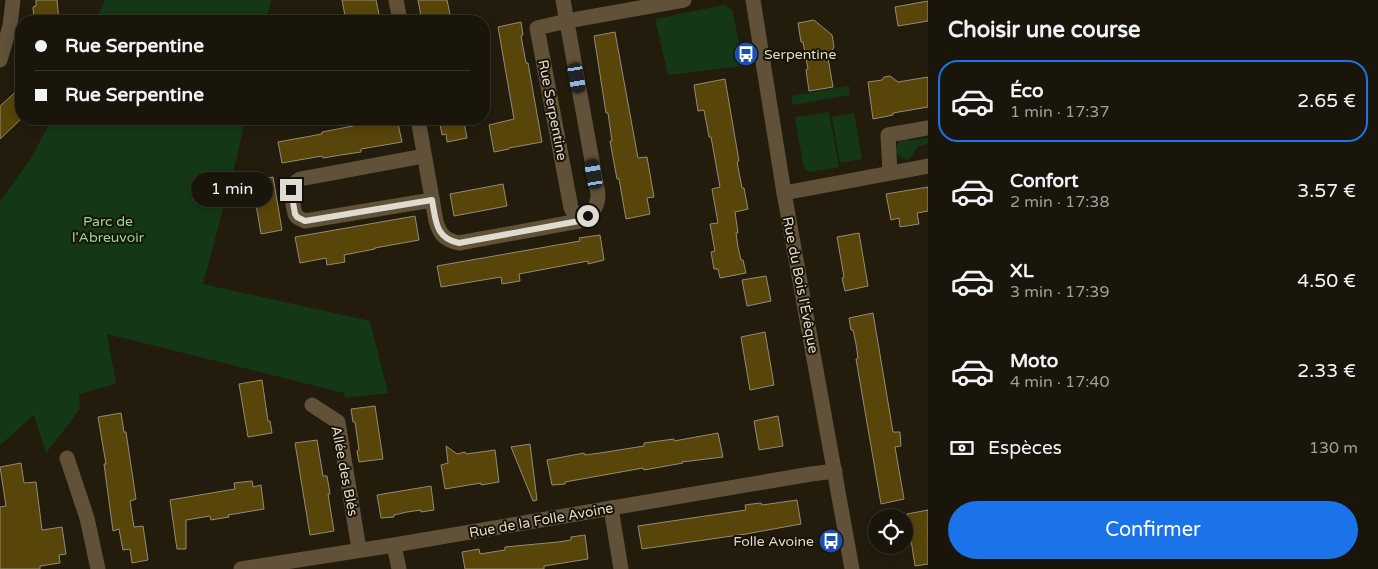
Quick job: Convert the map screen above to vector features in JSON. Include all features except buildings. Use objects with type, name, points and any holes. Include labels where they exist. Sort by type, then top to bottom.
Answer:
[{"type":"street","points":[[0,60],[10,26],[13,0]]},
{"type":"street","points":[[396,0],[399,15]]},
{"type":"street","name":"Rue Serpentine","points":[[564,0],[567,21],[598,194],[597,206],[593,212],[579,221],[571,208],[537,28],[567,21],[684,0]]},
{"type":"street","name":"Rue du Bois l'Évêque","points":[[753,0],[784,193],[852,569]]},
{"type":"street","points":[[419,125],[438,229],[450,241],[459,243],[579,221]]},
{"type":"street","points":[[890,173],[888,135],[928,128]]},
{"type":"street","points":[[424,156],[300,179],[293,184],[291,190],[295,214],[305,221],[432,200]]},
{"type":"street","points":[[784,193],[928,166]]},
{"type":"street","name":"Allée des Blés","points":[[312,405],[338,422],[360,550]]},
{"type":"street","points":[[67,458],[87,518],[98,569]]},
{"type":"street","name":"Rue de la Folle Avoine","points":[[245,569],[835,471]]},
{"type":"street","points":[[611,508],[621,569]]},
{"type":"street","points":[[394,545],[399,569]]},
{"type":"green space","points":[[105,0],[271,0],[267,15],[99,15]]},
{"type":"green space","points":[[724,5],[733,12],[743,66],[668,75],[655,19]]},
{"type":"green space","points":[[849,86],[850,95],[793,105],[791,96]]},
{"type":"green space","points":[[829,112],[839,167],[810,172],[804,168],[795,117]]},
{"type":"green space","points":[[854,113],[862,159],[840,163],[832,117]]},
{"type":"green space","name":"Parc de l'Abreuvoir","points":[[49,125],[244,125],[203,284],[370,321],[388,393],[345,398],[344,393],[107,334],[116,384],[79,394],[80,409],[46,453],[34,415],[0,445],[0,201],[31,158]]},
{"type":"green space","points":[[907,135],[909,141],[928,138],[928,144],[918,146],[909,160],[899,156],[896,149],[899,142]]},
{"type":"place","name":"Serpentine","points":[[746,54]]},
{"type":"place","name":"Folle Avoine","points":[[831,541]]},
{"type":"route","points":[[291,190],[295,214],[305,221],[432,200],[438,229],[450,241],[459,243],[579,221],[588,216]]}]
